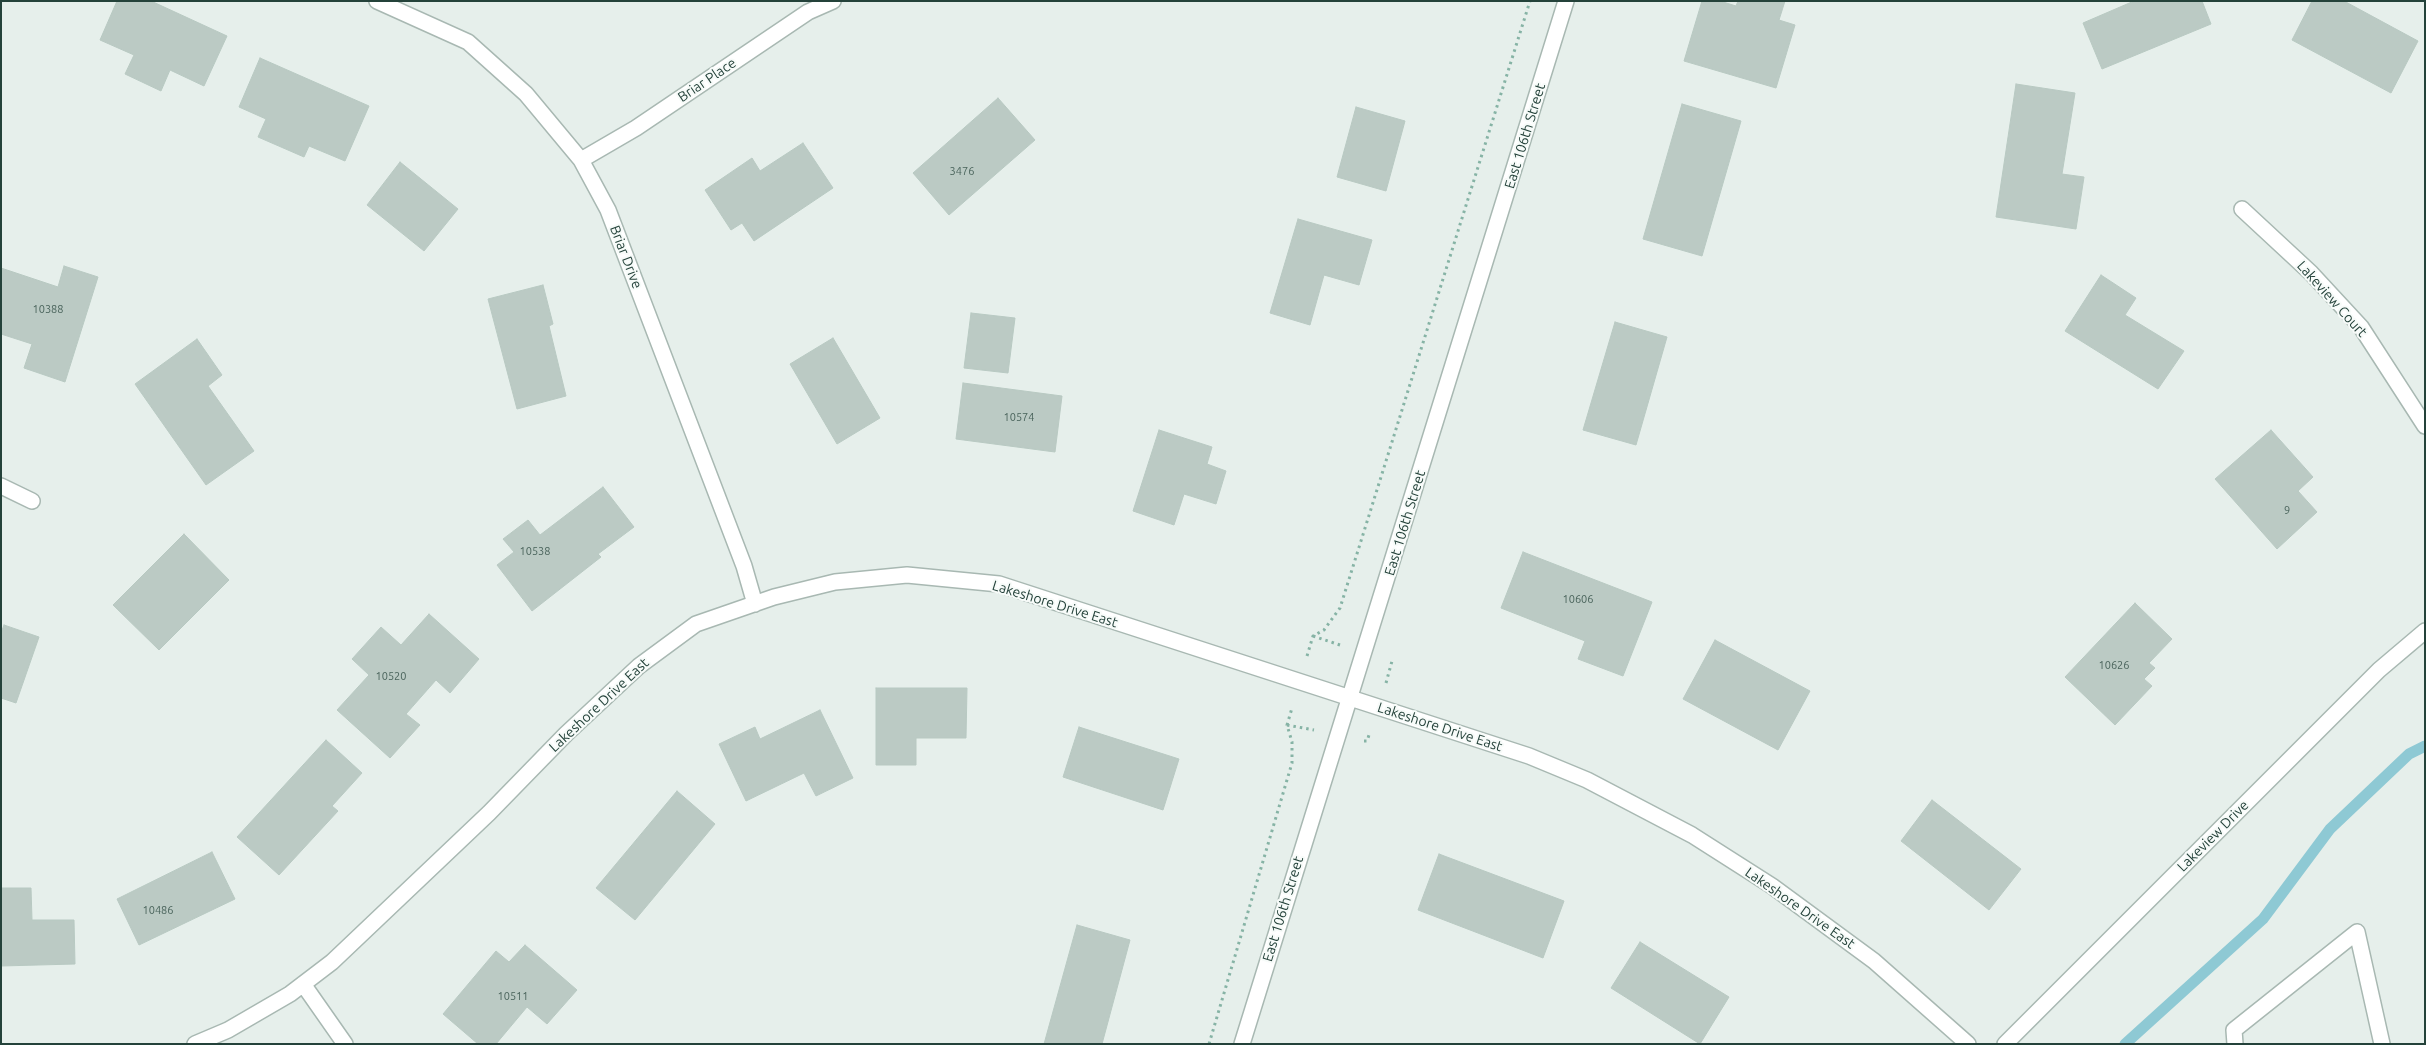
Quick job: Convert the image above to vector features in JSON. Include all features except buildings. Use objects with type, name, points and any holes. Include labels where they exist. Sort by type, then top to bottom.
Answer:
[{"type":"street","name":"Briar Drive","points":[[377,1],[468,42],[526,94],[581,160],[608,210],[744,566],[755,604]]},
{"type":"street","name":"Briar Place","points":[[581,160],[636,128],[808,12],[834,1]]},
{"type":"street","name":"East 106th Street","points":[[1242,1044],[1566,1]]},
{"type":"street","name":"Lakeview Court","points":[[2242,209],[2311,274],[2361,327],[2425,426]]},
{"type":"street","points":[[1,486],[32,501]]},
{"type":"street","name":"Lakeshore Drive East","points":[[195,1044],[228,1030],[290,994],[332,962],[639,666],[696,624],[774,597],[835,582],[908,575],[999,584],[1529,756],[1587,780],[1692,835],[1772,886],[1874,961],[1968,1044]]},
{"type":"street","name":"Lakeview Drive","points":[[2005,1044],[2378,670],[2425,631]]},
{"type":"street","points":[[2235,1044],[2234,1030],[2357,932],[2382,1044]]},
{"type":"street","points":[[303,984],[345,1044]]},
{"type":"path","points":[[1313,636],[1324,630],[1340,608],[1530,1]]},
{"type":"path","points":[[1209,1044],[1292,763],[1292,742],[1287,725]]},
{"type":"waterway","points":[[2125,1044],[2263,919],[2330,829],[2409,754],[2425,746]]}]
